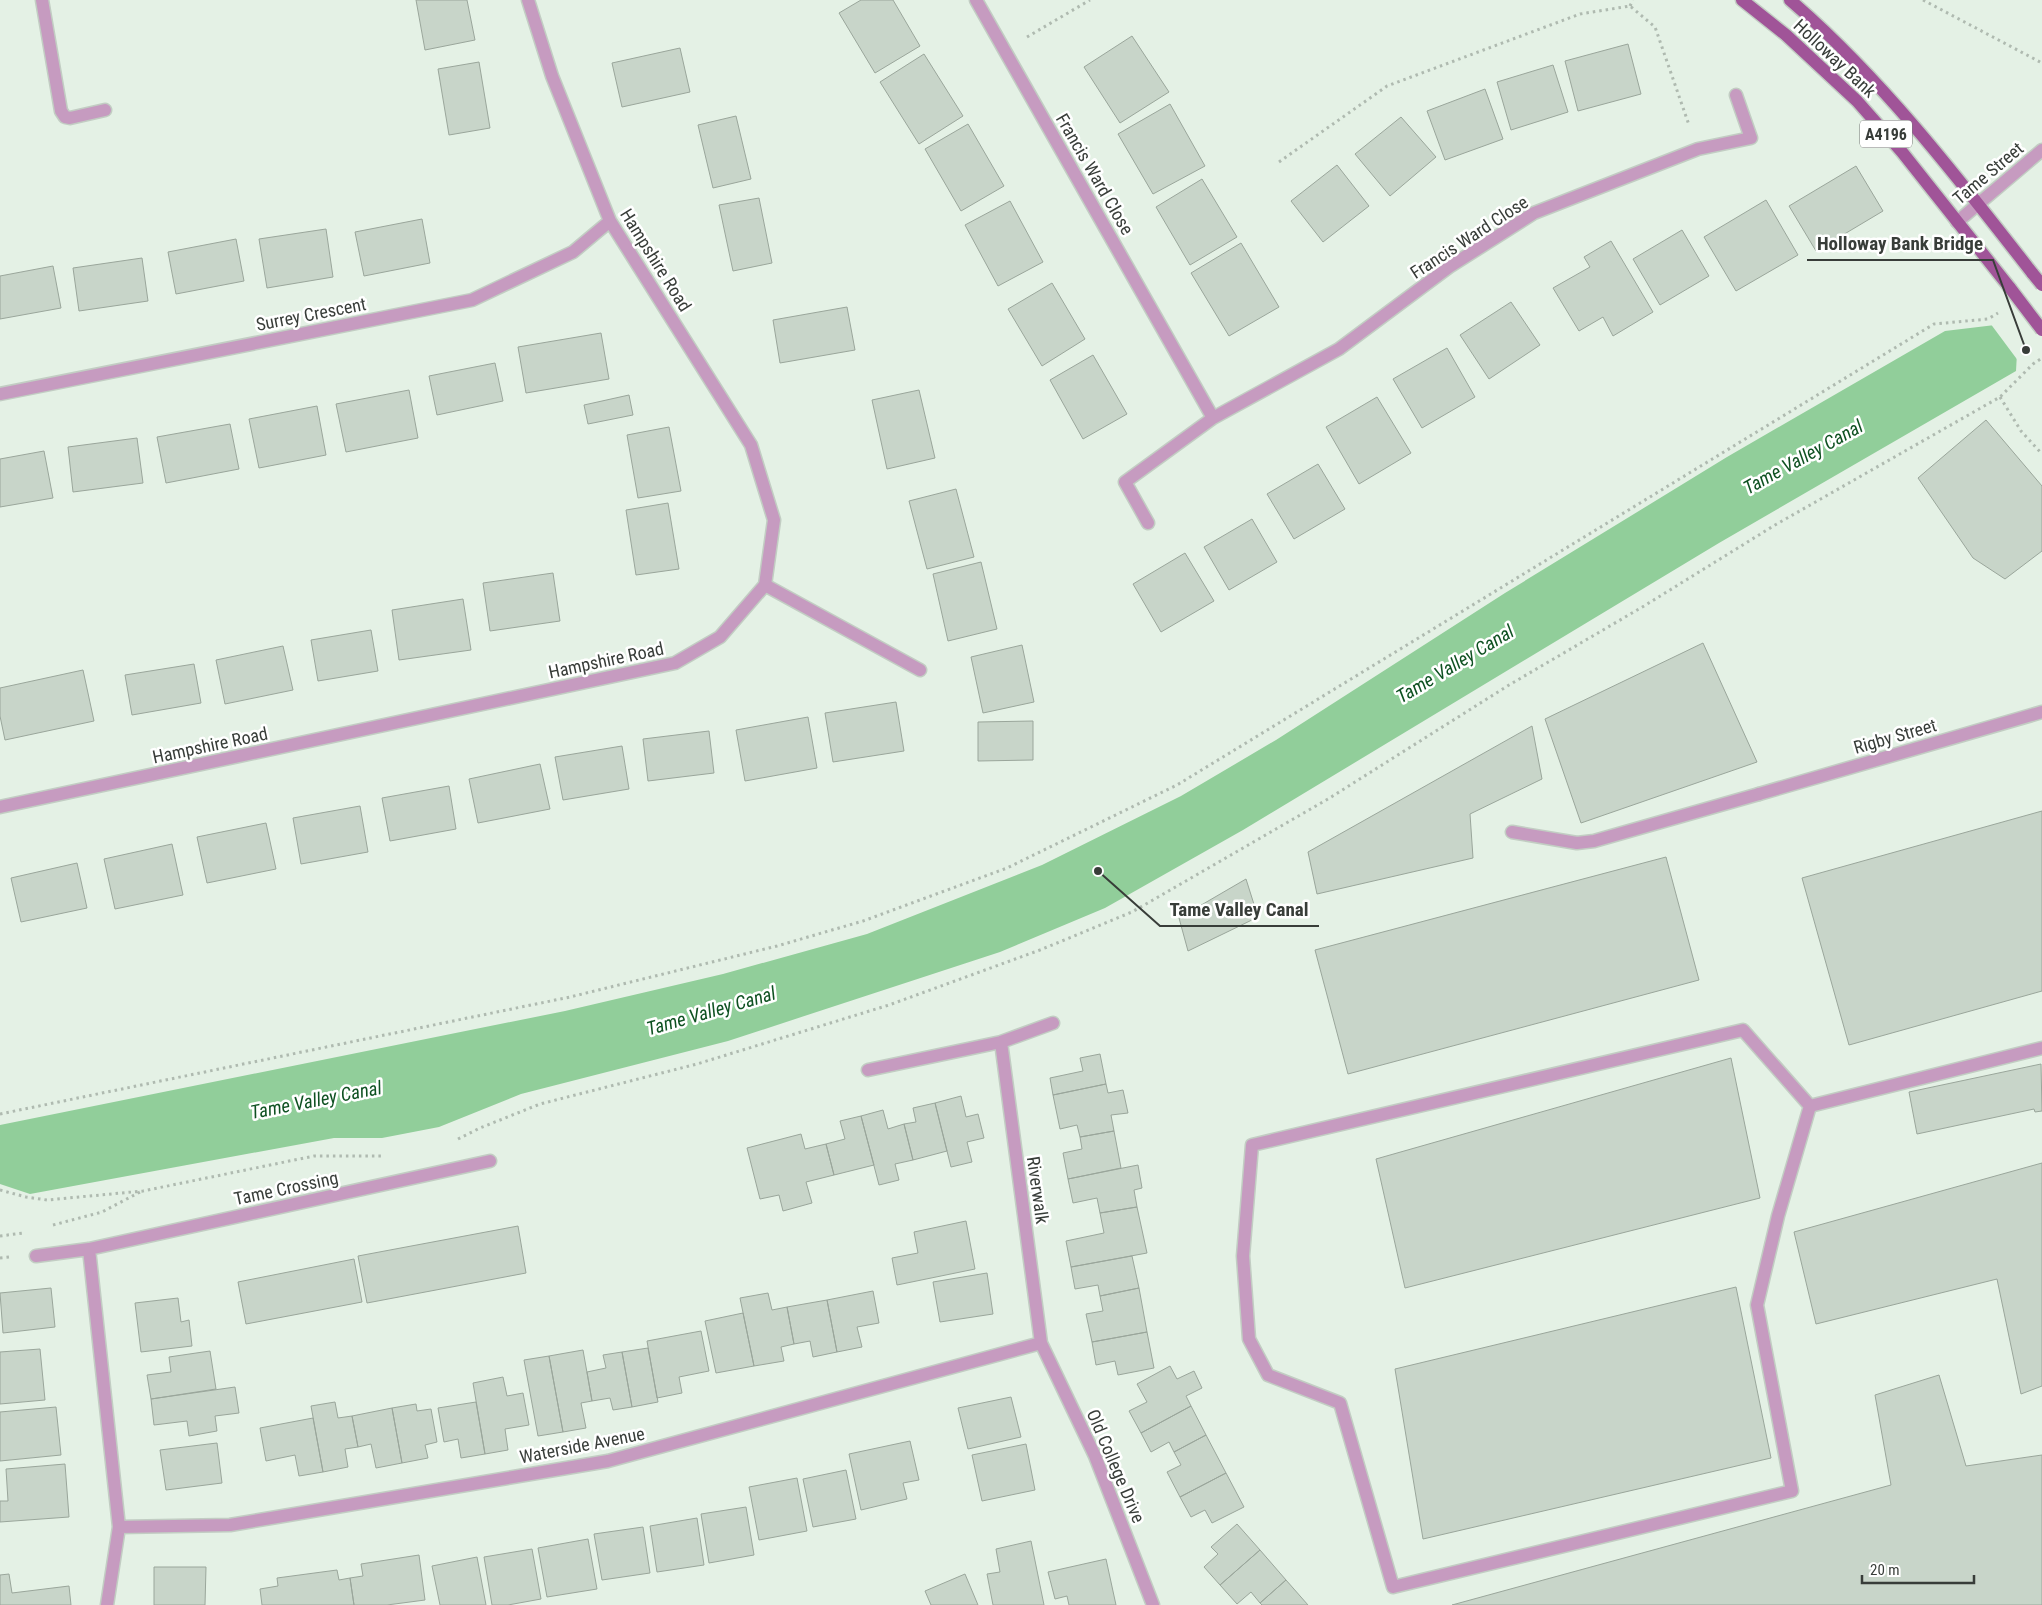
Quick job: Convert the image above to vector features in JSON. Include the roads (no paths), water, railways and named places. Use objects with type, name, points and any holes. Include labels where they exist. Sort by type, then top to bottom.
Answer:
[{"type":"main road","name":"Holloway Bank","points":[[1742,0],[1786,35],[1857,101],[1902,152],[2042,330]]},
{"type":"main road","name":"Holloway Bank","points":[[1790,0],[1815,21],[1872,79],[1979,204],[2042,285]]},
{"type":"street","points":[[42,0],[61,111],[65,117],[70,118],[105,110]]},
{"type":"street","name":"Hampshire Road","points":[[0,807],[675,663],[720,637],[766,585],[774,520],[751,445],[610,221],[552,76],[528,0]]},
{"type":"street","name":"Francis Ward Close","points":[[976,0],[1213,418]]},
{"type":"street","name":"Francis Ward Close","points":[[1148,523],[1125,482],[1213,418],[1339,349],[1449,267],[1534,213],[1698,149],[1751,138],[1736,95]]},
{"type":"street","name":"Tame Street","points":[[1957,222],[2042,150]]},
{"type":"street","name":"Surrey Crescent","points":[[0,394],[472,300],[573,252],[610,221]]},
{"type":"street","points":[[766,585],[920,670]]},
{"type":"street","name":"Rigby Street","points":[[1512,832],[1577,843],[1594,841],[2042,712]]},
{"type":"street","points":[[868,1070],[1001,1042],[1053,1023]]},
{"type":"street","points":[[1743,1030],[1810,1106],[1778,1216],[1757,1305],[1792,1491],[1393,1588],[1340,1403],[1268,1375],[1250,1339],[1243,1256],[1252,1145],[1743,1030]]},
{"type":"street","name":"Riverwalk","points":[[1001,1042],[1041,1343]]},
{"type":"street","points":[[1810,1106],[2042,1048]]},
{"type":"street","name":"Tame Crossing","points":[[36,1256],[89,1249],[490,1161]]},
{"type":"street","points":[[89,1249],[119,1527],[107,1605]]},
{"type":"street","name":"Waterside Avenue","points":[[119,1527],[230,1524],[608,1461],[1041,1343]]},
{"type":"street","name":"Old College Drive","points":[[1041,1343],[1095,1456],[1153,1605]]},
{"type":"water","points":[[1995,325],[2017,353],[2016,371],[1719,543],[1243,830],[1105,908],[1000,952],[728,1041],[521,1094],[439,1127],[382,1138],[334,1138],[30,1194],[0,1184],[0,1125],[565,1011],[723,974],[867,934],[1042,865],[1181,796],[1276,740],[1505,593],[1727,457],[1945,331]]},
{"type":"place","name":"Holloway Bank Bridge","points":[[2026,350]]},
{"type":"place","name":"Tame Valley Canal","points":[[1098,871]]}]
